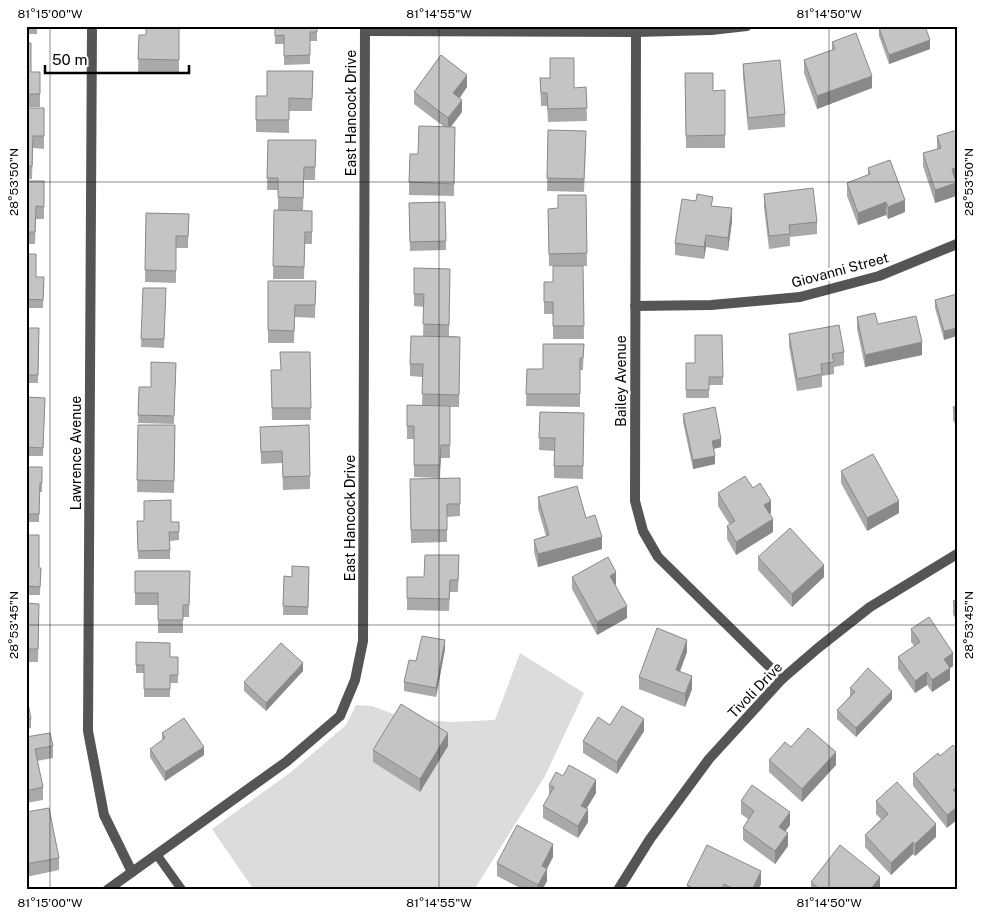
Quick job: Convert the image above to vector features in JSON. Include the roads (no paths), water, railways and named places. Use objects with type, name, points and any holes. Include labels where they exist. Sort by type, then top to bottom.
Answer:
[{"type":"street","name":"Lawrence Avenue","points":[[92,26],[88,731],[104,815],[132,872]]},
{"type":"street","points":[[365,29],[711,30],[747,26]]},
{"type":"street","name":"East Hancock Drive","points":[[107,890],[286,762],[340,716],[355,680],[364,641],[365,29]]},
{"type":"street","name":"Bailey Avenue","points":[[636,29],[635,501],[643,531],[658,558],[782,679]]},
{"type":"street","name":"Giovanni Street","points":[[635,306],[711,305],[800,297],[879,276],[957,244]]},
{"type":"street","name":"Tivoli Drive","points":[[618,890],[650,840],[709,759],[782,679],[870,607],[957,554]]},
{"type":"lane","points":[[156,855],[182,890]]}]
